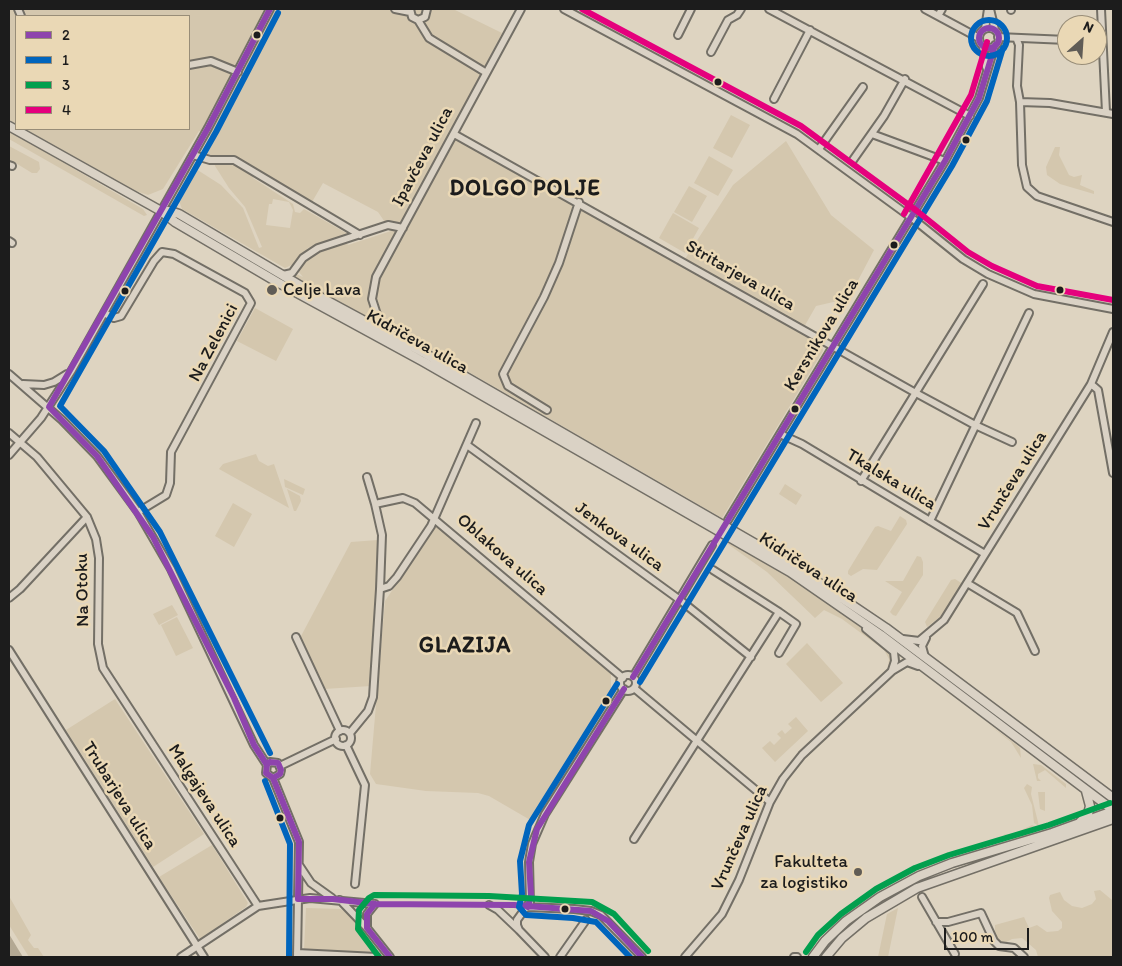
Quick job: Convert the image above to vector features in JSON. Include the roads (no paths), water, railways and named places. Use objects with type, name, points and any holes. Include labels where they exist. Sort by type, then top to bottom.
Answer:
[{"type":"main road","points":[[16,130],[162,212]]},
{"type":"main road","name":"Kidričeva ulica","points":[[162,212],[170,211],[179,214],[283,275],[745,536],[794,566],[897,636],[1113,798]]},
{"type":"main road","name":"Kidričeva ulica","points":[[162,212],[175,222],[277,282],[422,361],[741,542],[857,618],[1113,810]]},
{"type":"main road","points":[[1078,824],[1085,818],[1090,806],[1089,796],[1085,788]]},
{"type":"main road","points":[[813,957],[825,941],[846,921],[880,897],[908,882],[952,863],[1078,824],[1113,810]]},
{"type":"main road","points":[[826,957],[842,938],[866,918],[917,888],[948,875],[1113,819]]},
{"type":"main road","points":[[1085,829],[1113,823]]},
{"type":"street","points":[[9,455],[24,444],[72,370],[162,212],[270,9]]},
{"type":"street","points":[[396,9],[410,10],[412,17],[418,20],[429,38],[485,72]]},
{"type":"street","points":[[418,20],[425,17],[427,9]]},
{"type":"street","name":"Ipavčeva ulica","points":[[283,275],[292,273],[311,251],[388,225],[403,228],[485,72],[521,9]]},
{"type":"street","points":[[564,9],[766,116],[819,149],[912,218],[963,259],[1005,283],[1034,294],[1113,309]]},
{"type":"street","points":[[678,34],[691,9]]},
{"type":"street","points":[[711,52],[728,20],[737,15],[741,9]]},
{"type":"street","points":[[769,9],[905,79],[970,116]]},
{"type":"street","points":[[925,9],[979,38],[983,46],[986,70]]},
{"type":"street","points":[[938,16],[942,9]]},
{"type":"street","points":[[979,38],[984,29],[989,9]]},
{"type":"street","points":[[989,9],[994,30],[998,37]]},
{"type":"street","points":[[984,29],[994,30]]},
{"type":"street","points":[[774,99],[810,30]]},
{"type":"street","points":[[998,37],[1017,40],[1057,40]]},
{"type":"street","points":[[983,46],[995,45],[998,37]]},
{"type":"street","points":[[1017,40],[1019,45],[1017,86],[1020,102],[1022,165],[1027,187],[1037,196],[1113,222]]},
{"type":"street","name":"Kersnikova ulica","points":[[728,520],[945,161],[979,98],[995,45]]},
{"type":"street","points":[[190,65],[211,61],[238,72]]},
{"type":"street","points":[[1102,65],[1106,112]]},
{"type":"street","points":[[853,160],[872,134],[905,79]]},
{"type":"street","points":[[819,149],[863,87]]},
{"type":"street","points":[[1020,102],[1050,103],[1113,114]]},
{"type":"street","name":"Stritarjeva ulica","points":[[454,134],[579,202],[914,392],[975,425],[1012,442]]},
{"type":"street","points":[[872,134],[945,161]]},
{"type":"street","points":[[193,155],[210,160],[234,160],[357,236]]},
{"type":"street","points":[[547,410],[508,386],[503,374],[544,297],[579,202]]},
{"type":"street","points":[[382,330],[373,308],[372,288],[403,228]]},
{"type":"street","name":"Na Zelenici","points":[[104,313],[114,318],[121,316],[154,261],[162,252],[174,254],[245,293],[252,303],[171,452],[170,483],[166,495],[138,512]]},
{"type":"street","points":[[861,481],[982,284]]},
{"type":"street","points":[[930,521],[1029,313]]},
{"type":"street","name":"Vrunčeva ulica","points":[[926,638],[944,620],[1091,384],[1113,332]]},
{"type":"street","points":[[21,384],[44,385],[62,378],[72,370]]},
{"type":"street","points":[[9,374],[49,407],[96,456],[138,512],[171,569],[254,745],[267,765],[266,773],[273,778],[298,835],[297,955],[390,957]]},
{"type":"street","points":[[1091,384],[1098,390],[1113,473]]},
{"type":"street","points":[[380,588],[389,586],[397,577],[435,519],[476,423]]},
{"type":"street","points":[[9,433],[24,444]]},
{"type":"street","name":"Tkalska ulica","points":[[780,434],[802,444],[985,554]]},
{"type":"street","name":"Na Otoku","points":[[24,444],[87,517],[96,539],[99,558],[98,644],[103,668]]},
{"type":"street","name":"Jenkova ulica","points":[[466,445],[680,600],[751,658]]},
{"type":"street","points":[[346,745],[351,740],[350,733],[368,712],[373,697],[383,543],[376,504],[367,477]]},
{"type":"street","name":"Oblakova ulica","points":[[376,504],[396,499],[410,500],[623,678]]},
{"type":"street","points":[[9,598],[20,589],[87,517]]},
{"type":"street","points":[[633,677],[712,545]]},
{"type":"street","points":[[713,570],[796,624],[779,653]]},
{"type":"street","points":[[967,583],[1017,613],[1035,651]]},
{"type":"street","points":[[634,839],[779,612]]},
{"type":"street","points":[[857,618],[894,652],[895,661],[892,671]]},
{"type":"street","points":[[897,636],[911,642],[926,638]]},
{"type":"street","points":[[296,637],[340,731]]},
{"type":"street","points":[[925,657],[922,646],[926,638]]},
{"type":"street","name":"Trubarjeva ulica","points":[[9,650],[204,957]]},
{"type":"street","name":"Vrunčeva ulica","points":[[685,957],[722,914],[739,880],[770,802],[783,779],[802,755],[892,671],[903,664],[911,662],[937,678]]},
{"type":"street","name":"Malgajeva ulica","points":[[103,668],[258,906]]},
{"type":"street","points":[[624,689],[621,684],[623,678],[629,675],[633,677],[636,683],[634,688]]},
{"type":"street","points":[[624,689],[630,690],[634,688]]},
{"type":"street","points":[[634,688],[770,802]]},
{"type":"street","points":[[518,930],[518,920],[528,907],[531,895],[529,862],[536,829],[624,689]]},
{"type":"street","points":[[340,731],[346,730],[350,733]]},
{"type":"street","points":[[280,766],[336,739],[340,731]]},
{"type":"street","points":[[336,739],[341,745],[346,745]]},
{"type":"street","points":[[346,745],[365,785],[355,884]]},
{"type":"street","points":[[267,765],[274,762],[280,766]]},
{"type":"street","points":[[273,778],[280,774],[280,766]]},
{"type":"street","points":[[299,864],[311,883],[335,899],[367,928],[390,957]]},
{"type":"street","points":[[922,897],[955,954]]},
{"type":"street","points":[[181,957],[258,906],[298,899],[335,899],[375,904],[367,914],[367,928]]},
{"type":"street","points":[[489,905],[498,910],[546,957]]},
{"type":"street","points":[[528,907],[591,911],[608,921],[642,957]]},
{"type":"street","points":[[936,922],[948,922],[981,913],[994,941],[999,946],[1014,948],[1024,957]]},
{"type":"street","points":[[560,957],[586,920]]},
{"type":"tunnel","points":[[712,545],[722,529]]},
{"type":"place","name":"Celje Lava","points":[[272,290]]},
{"type":"place","name":"Fakulteta za logistiko","points":[[858,872]]},
{"type":"district","name":"DOLGO POLJE","points":[[525,189]]},
{"type":"district","name":"GLAZIJA","points":[[465,646]]}]
